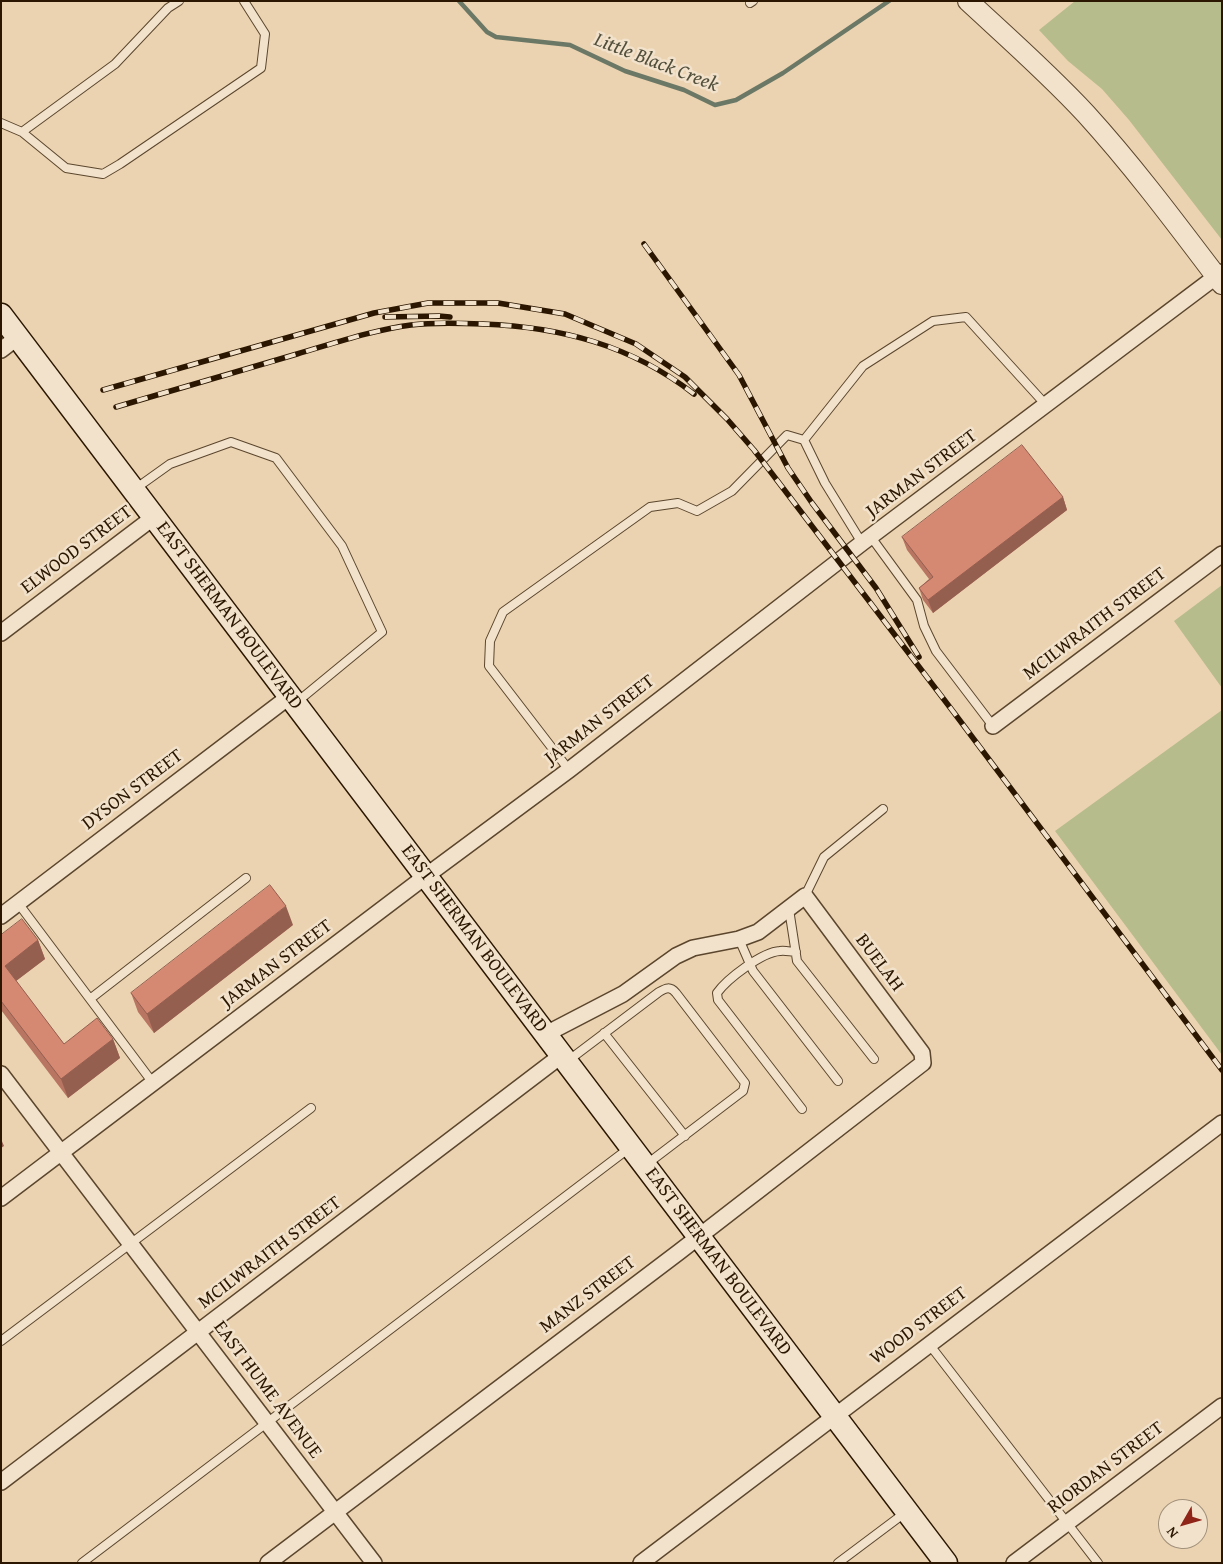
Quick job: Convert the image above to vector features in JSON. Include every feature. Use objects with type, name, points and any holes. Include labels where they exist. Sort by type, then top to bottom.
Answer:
[{"type":"main road","name":"EAST SHERMAN BOULEVARD","points":[[1,315],[10,344],[134,490],[946,1563]]},
{"type":"street","points":[[968,1],[1086,113],[1155,195],[1220,277]]},
{"type":"street","name":"JARMAN STREET","points":[[1,1198],[569,770],[867,540],[1220,277]]},
{"type":"street","name":"ELWOOD STREET","points":[[1,632],[154,517]]},
{"type":"street","name":"MCILWRAITH STREET","points":[[993,726],[1222,554]]},
{"type":"street","name":"DYSON STREET","points":[[1,916],[293,700]]},
{"type":"street","points":[[546,1034],[623,994],[676,956],[693,948],[739,939],[758,932],[805,896]]},
{"type":"street","name":"BUELAH","points":[[805,896],[922,1053]]},
{"type":"street","name":"MANZ STREET","points":[[268,1563],[699,1236],[923,1063],[922,1053]]},
{"type":"street","name":"MCILWRAITH STREET","points":[[1,1482],[565,1059]]},
{"type":"street","name":"EAST HUME AVENUE","points":[[1,1074],[374,1563]]},
{"type":"street","name":"WOOD STREET","points":[[641,1563],[1222,1123]]},
{"type":"street","name":"RIORDAN STREET","points":[[1014,1563],[1222,1406]]},
{"type":"lane","points":[[22,132],[114,64],[168,8],[179,1]]},
{"type":"lane","points":[[1,123],[22,132],[66,168],[103,174],[261,68],[265,34],[244,1]]},
{"type":"lane","points":[[804,440],[863,366],[933,321],[966,316],[1046,405]]},
{"type":"lane","points":[[569,770],[489,666],[490,641],[503,612],[650,507],[678,503],[698,511],[732,491],[787,435],[804,440],[825,483],[867,540],[917,600],[924,626],[936,651],[993,726]]},
{"type":"lane","points":[[134,490],[170,464],[231,442],[276,458],[308,500],[342,546],[382,632],[293,700]]},
{"type":"lane","points":[[805,896],[824,857],[883,809]]},
{"type":"lane","points":[[90,999],[246,878]]},
{"type":"lane","points":[[18,903],[152,1083]]},
{"type":"lane","points":[[789,909],[797,961],[874,1060]]},
{"type":"lane","points":[[739,939],[753,972],[838,1081]]},
{"type":"lane","points":[[796,952],[780,951],[765,954],[721,987],[717,993],[718,1000],[802,1109]]},
{"type":"lane","points":[[565,1059],[666,988],[672,989],[676,993],[745,1083],[744,1091],[646,1165]]},
{"type":"lane","points":[[604,1033],[685,1136]]},
{"type":"lane","points":[[1,1341],[311,1108]]},
{"type":"lane","points":[[82,1563],[632,1147]]},
{"type":"lane","points":[[929,1344],[1098,1563]]},
{"type":"lane","points":[[838,1563],[907,1511]]},
{"type":"green space","points":[[1075,1],[1222,1],[1222,240],[1129,120],[1102,89],[1068,61],[1039,30]]},
{"type":"green space","points":[[1222,585],[1222,688],[1174,621]]},
{"type":"green space","points":[[1222,710],[1222,1055],[1055,831]]},
{"type":"building","points":[[1022,445],[1063,497],[928,600],[919,588],[933,577],[902,537]]},
{"type":"building","points":[[270,885],[286,906],[147,1014],[131,993]]},
{"type":"building","points":[[22,919],[38,940],[5,966],[64,1044],[97,1018],[113,1039],[61,1079],[1,1001],[1,935]]},
{"type":"waterway","name":"Little Black Creek","points":[[459,1],[487,32],[496,37],[570,45],[625,71],[684,90],[715,105],[736,100],[783,73],[889,1]]},
{"type":"railway","points":[[644,244],[739,375],[788,468],[876,588],[919,657]]},
{"type":"railway","points":[[103,390],[374,313],[428,303],[498,303],[565,314],[636,344],[685,377],[727,419],[754,450],[1222,1070]]},
{"type":"railway","points":[[385,317],[450,317]]},
{"type":"railway","points":[[116,407],[368,333],[397,327],[438,323],[540,329],[594,342],[620,351],[645,363],[670,377],[694,394]]}]
